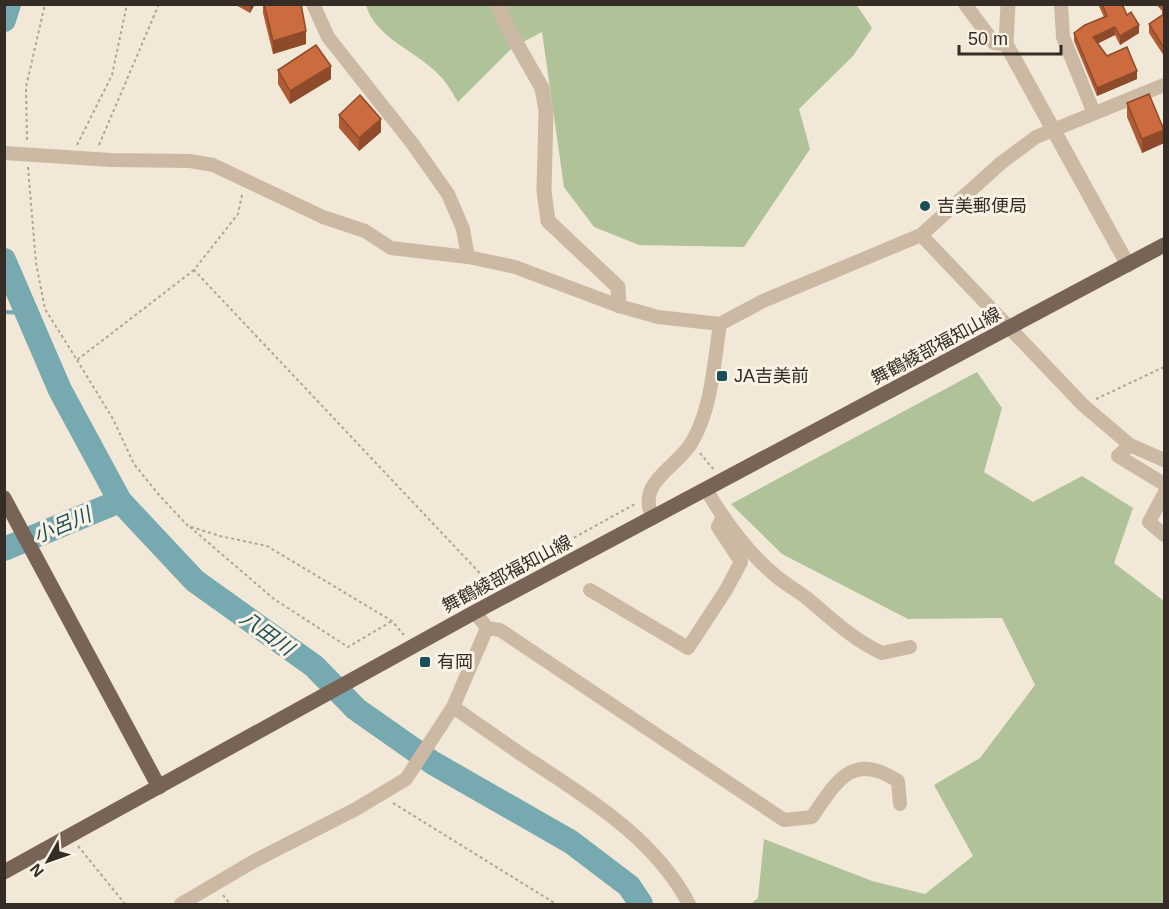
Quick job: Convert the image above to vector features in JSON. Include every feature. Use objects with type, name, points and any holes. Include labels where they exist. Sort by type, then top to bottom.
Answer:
[{"type":"main road","name":"舞鶴綾部福知山線","points":[[4,872],[475,612],[707,491],[1164,245]]},
{"type":"main road","points":[[4,498],[159,787]]},
{"type":"street","points":[[313,4],[328,37],[412,143],[447,194],[463,229],[468,257]]},
{"type":"street","points":[[498,4],[506,25],[542,88],[546,111],[544,191],[548,221],[618,287],[619,306]]},
{"type":"street","points":[[966,4],[994,43],[1006,44]]},
{"type":"street","points":[[1008,4],[1006,44],[1128,265]]},
{"type":"street","points":[[1061,4],[1063,37],[1094,113]]},
{"type":"street","points":[[16,155],[190,161],[213,165],[323,217],[365,231],[391,249],[468,257],[515,267],[619,306],[658,317],[720,324],[763,301],[921,235],[1001,163],[1036,136],[1164,85]]},
{"type":"street","points":[[921,235],[1008,329],[1083,405],[1130,445],[1164,460]]},
{"type":"street","points":[[653,518],[648,497],[652,485],[692,443],[707,402],[720,324]]},
{"type":"street","points":[[1130,445],[1118,456],[1164,484]]},
{"type":"street","points":[[707,491],[723,517],[749,550],[777,577],[854,638],[882,653],[910,647]]},
{"type":"street","points":[[1164,494],[1149,522],[1164,535]]},
{"type":"street","points":[[590,590],[688,648],[726,590],[741,562],[718,528],[723,517]]},
{"type":"street","points":[[475,612],[487,628],[500,630],[784,820],[812,817],[833,787],[852,770],[866,766],[886,772],[898,781],[900,804]]},
{"type":"street","points":[[181,904],[256,860],[290,845],[380,795],[406,778],[446,720],[487,628]]},
{"type":"street","points":[[453,707],[592,799],[626,826],[662,863],[679,885],[689,904]]},
{"type":"path","points":[[45,4],[26,87],[16,155],[45,309],[113,419],[134,464],[188,526],[274,599],[348,647],[392,621]]},
{"type":"path","points":[[70,158],[112,75],[127,4]]},
{"type":"path","points":[[92,159],[159,4]]},
{"type":"path","points":[[77,360],[194,270],[238,214],[244,180]]},
{"type":"path","points":[[194,270],[490,584],[648,497]]},
{"type":"path","points":[[1083,405],[1164,367]]},
{"type":"path","points":[[692,443],[716,472]]},
{"type":"path","points":[[188,526],[220,536],[267,546],[392,621],[414,646]]},
{"type":"path","points":[[380,795],[556,904]]},
{"type":"path","points":[[70,836],[124,904]]},
{"type":"green space","points":[[856,4],[872,28],[853,56],[799,109],[810,149],[744,247],[639,245],[594,227],[564,187],[542,32],[512,48],[458,102],[447,84],[430,66],[378,26],[366,5]]},
{"type":"green space","points":[[977,372],[1002,408],[984,472],[1033,502],[1082,476],[1133,508],[1114,563],[1164,601],[1164,904],[751,904],[758,898],[764,839],[872,881],[925,894],[973,856],[934,785],[980,758],[1035,685],[1002,618],[908,619],[782,554],[731,504]]},
{"type":"building","points":[[264,4],[301,4],[306,31],[273,41]]},
{"type":"building","points":[[1102,4],[1122,4],[1127,15],[1131,12],[1139,25],[1120,36],[1115,27],[1093,37],[1107,56],[1127,47],[1137,71],[1097,88],[1074,33],[1085,25],[1107,16]]},
{"type":"building","points":[[1164,14],[1164,48],[1149,24]]},
{"type":"building","points":[[316,45],[331,66],[290,91],[278,70]]},
{"type":"building","points":[[1149,94],[1164,130],[1142,139],[1127,103]]},
{"type":"building","points":[[360,95],[381,119],[359,138],[339,115]]},
{"type":"waterway","name":"八田川","points":[[4,20],[9,4]]},
{"type":"waterway","name":"八田川","points":[[4,260],[60,390],[120,501],[195,581],[314,666],[356,709],[433,763],[571,842],[629,886],[641,904]]},
{"type":"waterway","points":[[4,312],[27,313]]},
{"type":"waterway","name":"小呂川","points":[[4,549],[120,501]]},
{"type":"place","name":"吉美郵便局","points":[[925,206]]},
{"type":"place","name":"JA吉美前","points":[[722,376]]},
{"type":"place","name":"有岡","points":[[425,662]]}]
